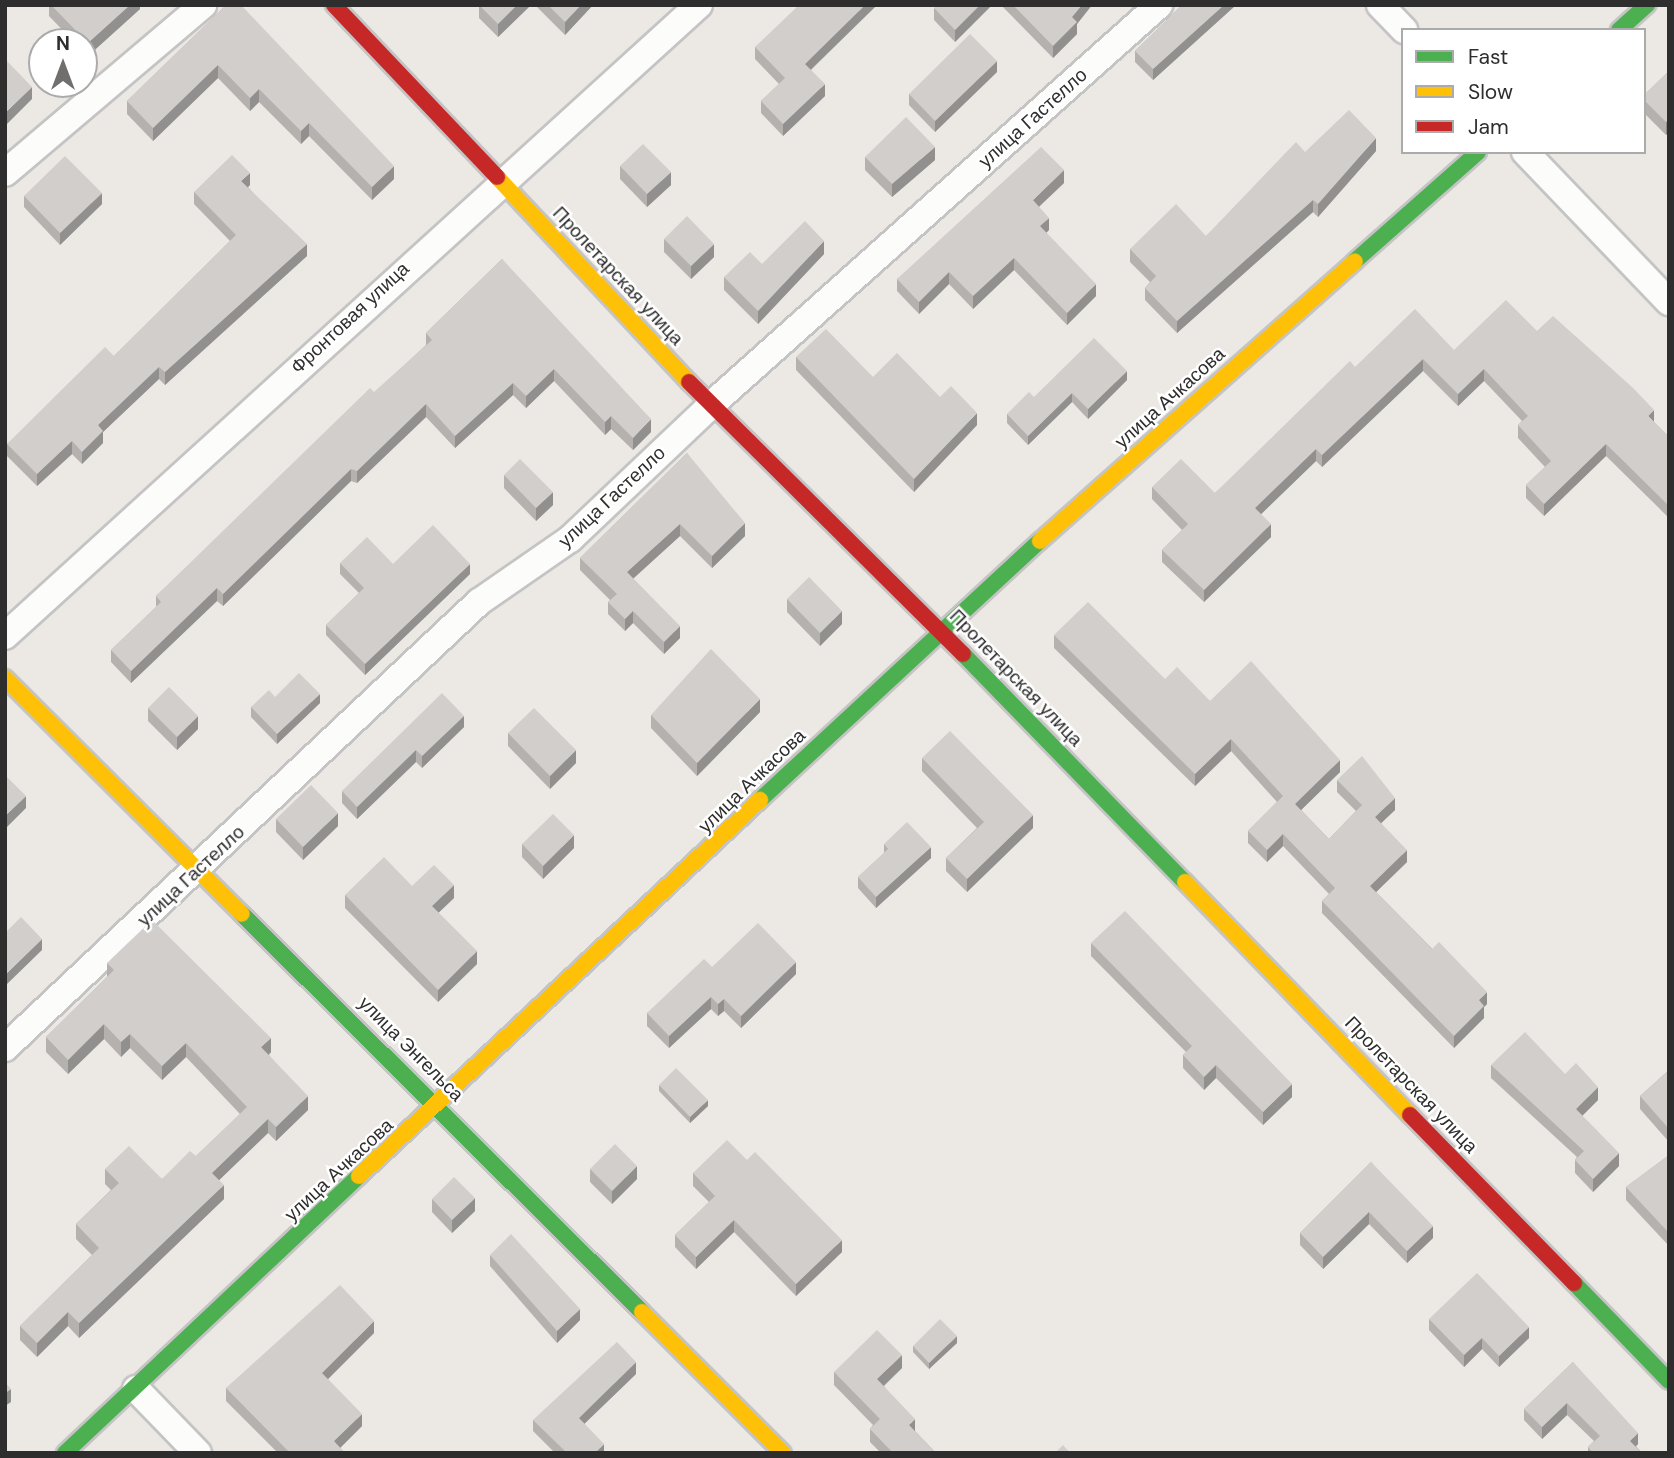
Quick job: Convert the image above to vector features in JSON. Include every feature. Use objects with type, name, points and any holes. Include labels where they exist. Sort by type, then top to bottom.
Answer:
[{"type":"street","points":[[5,173],[204,5]]},
{"type":"street","name":"Пролетарская улица","points":[[334,5],[711,405],[940,630],[1669,1381]]},
{"type":"street","name":"Фронтовая улица","points":[[5,636],[499,181],[699,5]]},
{"type":"street","name":"улица Гастелло","points":[[5,1048],[479,602],[570,539],[711,405],[1159,5]]},
{"type":"street","points":[[1380,5],[1402,28]]},
{"type":"street","points":[[1621,28],[1647,5]]},
{"type":"street","name":"улица Ачкасова","points":[[65,1453],[439,1106],[940,630],[1476,154]]},
{"type":"street","points":[[1527,154],[1669,302]]},
{"type":"street","name":"улица Энгельса","points":[[5,678],[439,1106],[783,1453]]},
{"type":"street","points":[[136,1389],[198,1453]]},
{"type":"building","points":[[51,5],[130,5],[98,34],[98,28],[73,28]]},
{"type":"building","points":[[226,5],[241,5],[394,166],[372,187],[309,123],[301,131],[259,89],[250,98],[218,65],[153,128],[127,101]]},
{"type":"building","points":[[479,5],[517,5],[498,24]]},
{"type":"building","points":[[548,5],[581,5],[565,22]]},
{"type":"building","points":[[799,5],[865,5],[805,64],[825,84],[783,124],[761,101],[785,78],[755,47]]},
{"type":"building","points":[[936,5],[980,5],[955,30],[934,8]]},
{"type":"building","points":[[1013,5],[1082,5],[1072,17],[1077,22],[1053,46]]},
{"type":"building","points":[[1182,5],[1224,5],[1153,69],[1135,51]]},
{"type":"building","points":[[970,34],[997,61],[935,121],[909,94]]},
{"type":"building","points":[[5,59],[28,83],[28,91],[5,113]]},
{"type":"building","points":[[1669,71],[1669,119],[1666,122],[1646,102],[1646,93]]},
{"type":"building","points":[[1349,110],[1376,138],[1318,204],[1313,200],[1177,321],[1145,288],[1156,276],[1130,249],[1176,204],[1206,236],[1296,142],[1305,152]]},
{"type":"building","points":[[906,117],[935,147],[892,184],[865,157]]},
{"type":"building","points":[[643,144],[671,172],[647,194],[620,166]]},
{"type":"building","points":[[1041,147],[1064,170],[1033,200],[1049,218],[1040,226],[1096,284],[1067,313],[1014,258],[973,296],[949,272],[919,302],[897,279]]},
{"type":"building","points":[[232,155],[250,173],[241,181],[307,244],[165,372],[159,367],[98,425],[103,431],[82,452],[72,441],[37,474],[7,444],[105,347],[114,356],[236,235],[194,192]]},
{"type":"building","points":[[65,156],[102,193],[60,233],[24,196]]},
{"type":"building","points":[[687,216],[714,244],[691,266],[664,239]]},
{"type":"building","points":[[805,221],[824,241],[758,311],[724,277],[750,252],[762,264]]},
{"type":"building","points":[[502,259],[651,419],[633,438],[611,416],[605,422],[554,369],[526,396],[513,383],[455,436],[426,404],[357,471],[351,469],[223,594],[217,588],[131,671],[111,650],[161,602],[156,596],[370,388],[374,392],[432,340],[426,333]]},
{"type":"building","points":[[1506,300],[1537,331],[1553,316],[1654,410],[1648,416],[1669,437],[1669,506],[1606,444],[1544,504],[1526,485],[1551,461],[1518,425],[1528,416],[1484,369],[1458,394],[1423,359],[1322,455],[1316,449],[1255,508],[1271,524],[1204,590],[1162,550],[1188,524],[1152,487],[1181,459],[1215,493],[1350,361],[1355,367],[1415,309],[1454,350]]},
{"type":"building","points":[[826,329],[873,377],[897,353],[940,397],[951,386],[977,413],[914,479],[796,357]]},
{"type":"building","points":[[1094,338],[1127,371],[1088,409],[1072,393],[1028,436],[1007,414],[1029,392],[1034,397]]},
{"type":"building","points":[[687,453],[745,523],[712,556],[680,524],[627,572],[680,626],[664,642],[633,611],[625,619],[608,602],[617,594],[580,558]]},
{"type":"building","points":[[520,459],[553,492],[536,508],[504,475]]},
{"type":"building","points":[[433,525],[470,564],[365,664],[326,625],[364,588],[340,563],[367,537],[393,564]]},
{"type":"building","points":[[809,577],[842,611],[820,633],[787,599]]},
{"type":"building","points":[[1088,602],[1165,679],[1177,667],[1210,701],[1251,661],[1340,760],[1295,804],[1329,839],[1362,805],[1337,780],[1362,756],[1395,798],[1375,817],[1407,850],[1370,886],[1432,949],[1439,942],[1487,992],[1479,1000],[1484,1006],[1454,1036],[1322,901],[1335,888],[1283,834],[1267,850],[1248,831],[1283,796],[1231,739],[1195,774],[1054,635]]},
{"type":"building","points":[[711,649],[760,699],[697,763],[651,715]]},
{"type":"building","points":[[299,673],[320,694],[277,734],[251,707],[269,690],[275,697]]},
{"type":"building","points":[[169,687],[198,716],[177,737],[148,708]]},
{"type":"building","points":[[442,693],[464,716],[422,756],[416,750],[357,807],[342,791]]},
{"type":"building","points":[[534,708],[576,750],[550,776],[508,733]]},
{"type":"building","points":[[950,731],[1033,815],[967,879],[946,858],[984,822],[922,758]]},
{"type":"building","points":[[5,775],[26,796],[5,816]]},
{"type":"building","points":[[311,785],[338,813],[303,847],[276,819]]},
{"type":"building","points":[[553,814],[574,835],[543,866],[522,844]]},
{"type":"building","points":[[907,822],[931,847],[876,897],[858,877],[888,849],[884,844]]},
{"type":"building","points":[[384,857],[412,886],[434,865],[454,885],[432,906],[477,951],[438,990],[345,895]]},
{"type":"building","points":[[1125,911],[1292,1084],[1263,1112],[1216,1065],[1204,1077],[1183,1055],[1192,1046],[1091,943]]},
{"type":"building","points":[[21,917],[42,939],[5,975],[5,933]]},
{"type":"building","points":[[152,920],[271,1038],[261,1047],[308,1096],[276,1127],[268,1119],[212,1173],[224,1185],[79,1323],[68,1312],[37,1343],[20,1326],[99,1248],[76,1224],[119,1183],[105,1169],[129,1146],[162,1179],[190,1151],[196,1156],[247,1107],[186,1043],[162,1066],[130,1034],[121,1042],[104,1024],[68,1060],[46,1037],[114,970],[107,963]]},
{"type":"building","points":[[758,923],[796,962],[741,1016],[724,999],[718,1004],[711,997],[669,1036],[647,1013],[704,959],[712,967]]},
{"type":"building","points":[[1525,1032],[1565,1074],[1576,1063],[1598,1087],[1576,1109],[1619,1153],[1593,1179],[1575,1160],[1584,1151],[1491,1065]]},
{"type":"building","points":[[676,1068],[708,1100],[690,1117],[659,1085]]},
{"type":"building","points":[[1669,1070],[1669,1129],[1640,1096]]},
{"type":"building","points":[[727,1140],[747,1160],[755,1152],[842,1240],[796,1284],[734,1220],[696,1257],[675,1235],[715,1196],[693,1173]]},
{"type":"building","points":[[615,1144],[637,1166],[612,1191],[590,1169]]},
{"type":"building","points":[[1669,1155],[1669,1233],[1626,1187]]},
{"type":"building","points":[[1371,1162],[1433,1226],[1407,1251],[1369,1212],[1323,1257],[1300,1233]]},
{"type":"building","points":[[454,1177],[475,1198],[452,1220],[432,1199]]},
{"type":"building","points":[[511,1234],[580,1309],[557,1331],[490,1255]]},
{"type":"building","points":[[1477,1273],[1529,1327],[1499,1356],[1482,1338],[1464,1355],[1429,1319]]},
{"type":"building","points":[[340,1285],[374,1321],[322,1373],[362,1414],[334,1441],[345,1453],[290,1453],[226,1388]]},
{"type":"building","points":[[940,1319],[957,1336],[929,1363],[913,1346]]},
{"type":"building","points":[[877,1330],[902,1355],[877,1379],[915,1419],[909,1425],[936,1453],[893,1453],[870,1429],[880,1419],[834,1372]]},
{"type":"building","points":[[617,1342],[636,1362],[579,1418],[604,1444],[595,1453],[567,1453],[533,1420]]},
{"type":"building","points":[[1573,1362],[1638,1433],[1630,1441],[1642,1453],[1593,1453],[1588,1447],[1600,1436],[1567,1403],[1542,1427],[1524,1409]]},
{"type":"building","points":[[5,1382],[11,1389],[5,1393]]},
{"type":"building","points":[[1063,1445],[1070,1453],[1055,1453]]},
{"type":"traffic: fast","points":[[1621,28],[1647,5]]},
{"type":"traffic: fast","points":[[1355,261],[1476,154]]},
{"type":"traffic: fast","points":[[760,800],[1040,541]]},
{"type":"traffic: fast","points":[[963,654],[1185,882]]},
{"type":"traffic: fast","points":[[242,914],[642,1312]]},
{"type":"traffic: fast","points":[[65,1453],[359,1176]]},
{"type":"traffic: fast","points":[[1574,1283],[1669,1381]]},
{"type":"traffic: slow","points":[[497,177],[689,382]]},
{"type":"traffic: slow","points":[[1040,541],[1355,261]]},
{"type":"traffic: slow","points":[[5,678],[242,914]]},
{"type":"traffic: slow","points":[[359,1176],[760,800]]},
{"type":"traffic: slow","points":[[1185,882],[1410,1115]]},
{"type":"traffic: slow","points":[[642,1312],[783,1453]]},
{"type":"traffic: jam","points":[[334,5],[497,177]]},
{"type":"traffic: jam","points":[[689,382],[963,654]]},
{"type":"traffic: jam","points":[[1410,1115],[1574,1283]]}]
